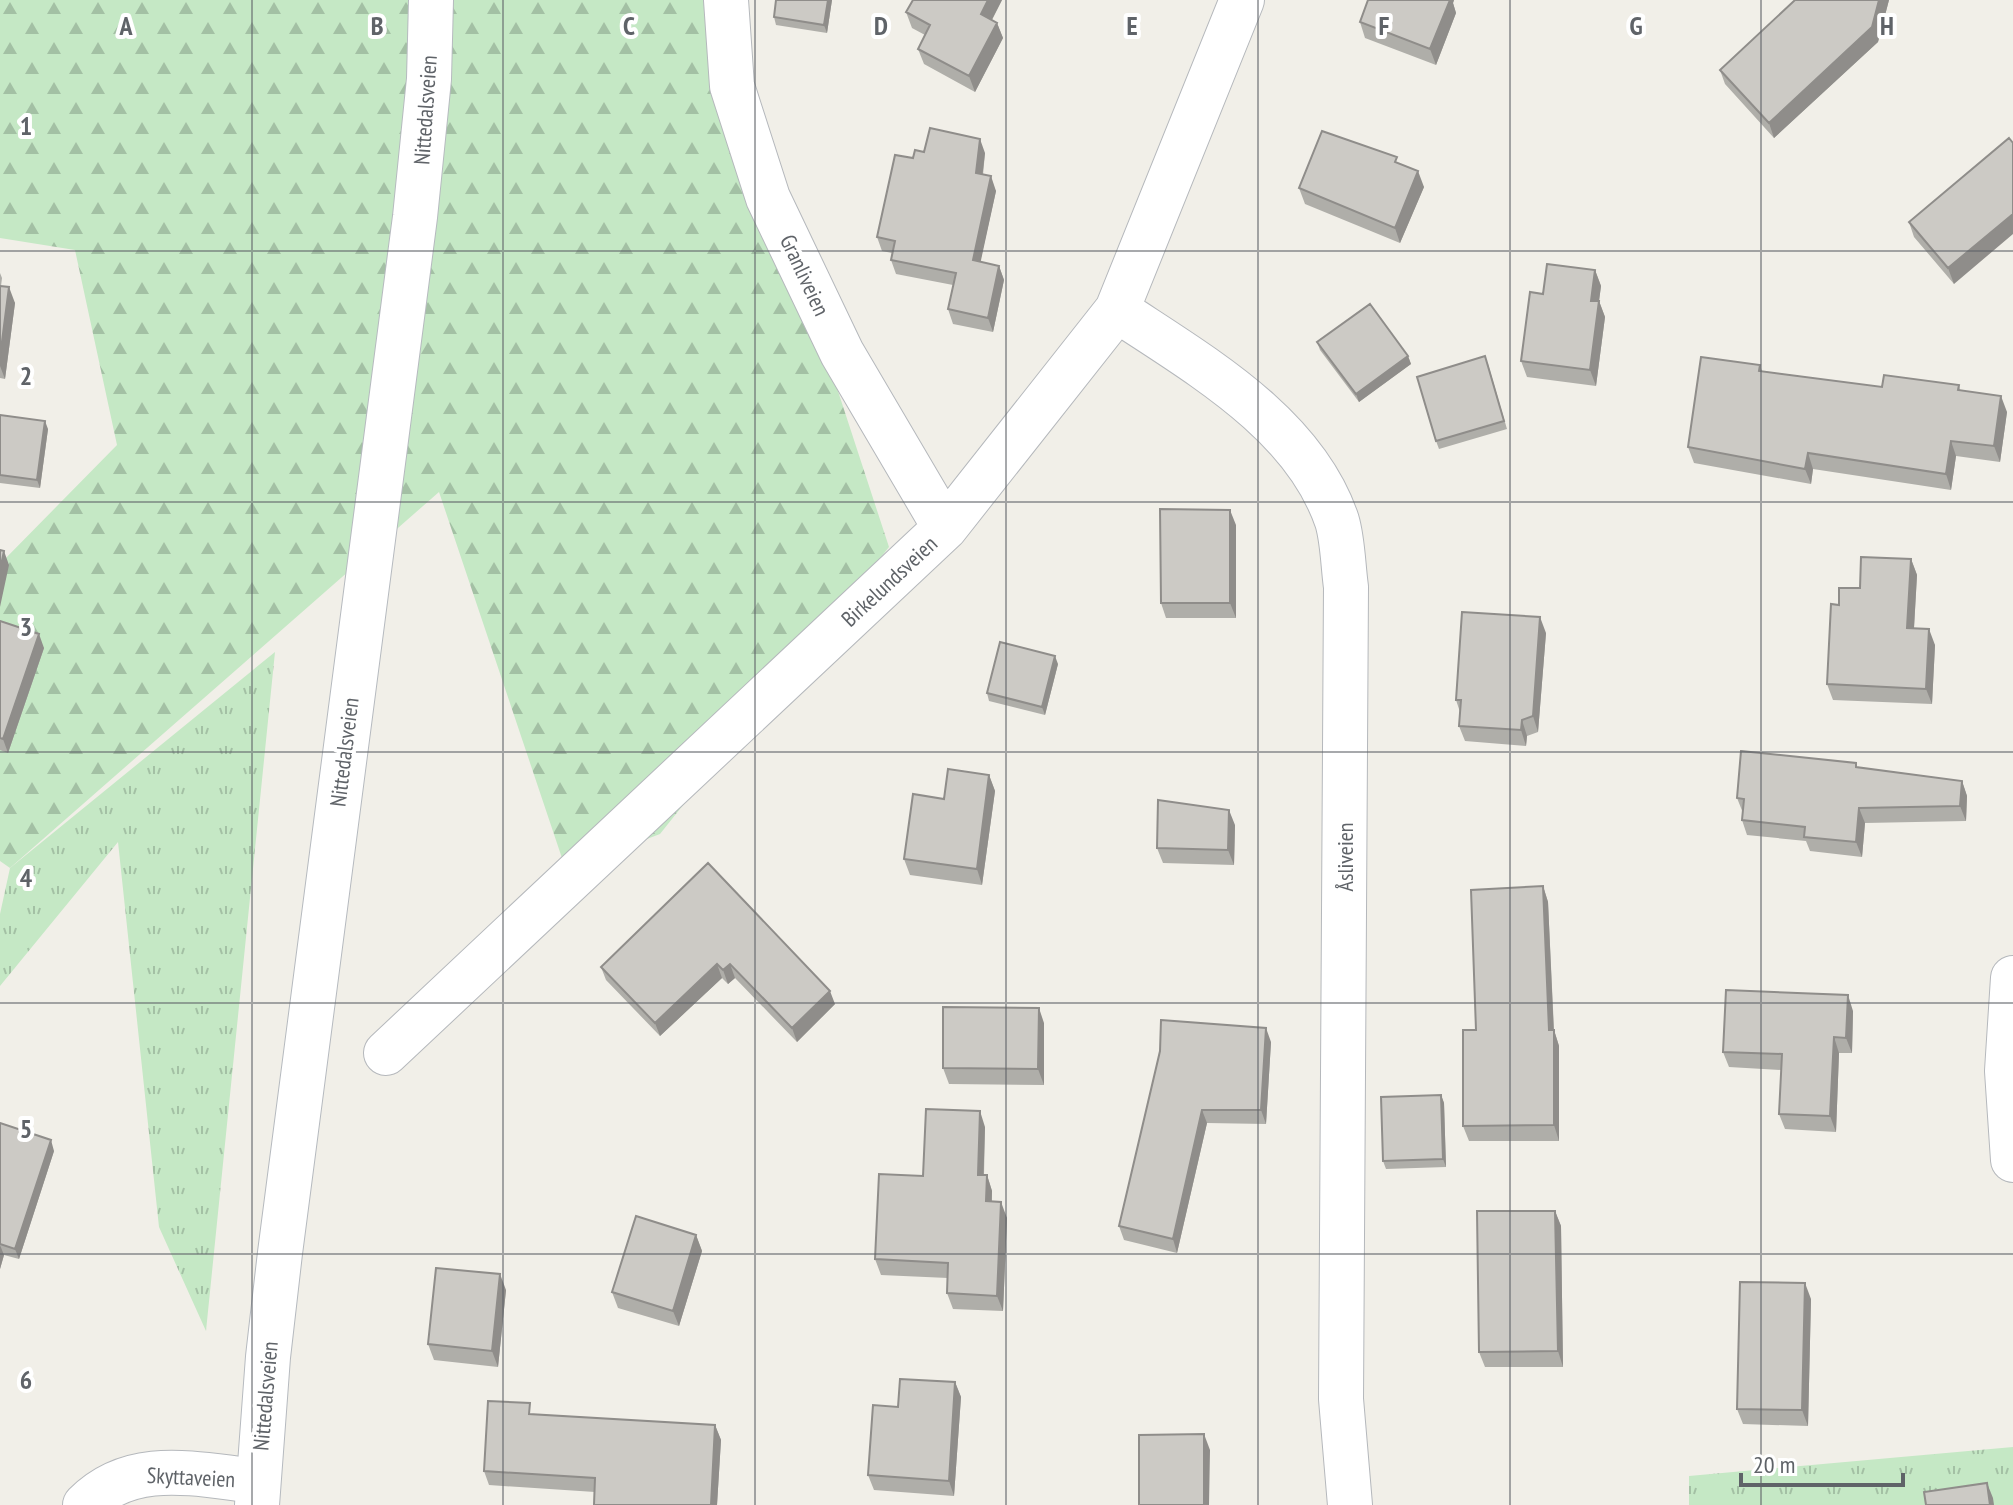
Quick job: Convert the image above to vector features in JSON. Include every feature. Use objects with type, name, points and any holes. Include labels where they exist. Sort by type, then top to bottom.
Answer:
[{"type":"street","name":"Nittedalsveien","points":[[258,1493],[277,1282],[415,217],[429,79],[431,0]]},
{"type":"street","name":"Granliveien","points":[[726,0],[732,86],[768,198],[842,353],[945,528]]},
{"type":"street","name":"Birkelundsveien","points":[[386,1053],[945,528],[1117,310],[1242,0]]},
{"type":"street","name":"Åsliveien","points":[[1117,310],[1242,394],[1313,470],[1337,522],[1346,587],[1341,1399],[1350,1505]]},
{"type":"street","points":[[2013,978],[2007,1071],[2013,1160]]},
{"type":"street","name":"Skyttaveien","points":[[85,1505],[113,1483],[134,1474],[258,1493]]},
{"type":"green space","points":[[0,0],[710,0],[889,547],[660,834],[566,870],[439,492],[10,868],[0,861],[0,564],[117,445],[75,250],[0,238]]},
{"type":"green space","points":[[275,652],[206,1331],[159,1227],[118,842],[0,986],[0,914],[10,868]]},
{"type":"green space","points":[[2013,1447],[2013,1505],[1689,1505],[1689,1476]]},
{"type":"building","points":[[776,0],[828,0],[824,25],[774,17]]},
{"type":"building","points":[[913,0],[988,0],[981,14],[997,23],[969,76],[918,49],[930,25],[906,12]]},
{"type":"building","points":[[1368,0],[1450,0],[1430,49],[1360,22]]},
{"type":"building","points":[[1795,0],[1879,0],[1872,27],[1769,123],[1720,70]]},
{"type":"building","points":[[930,128],[980,139],[976,173],[991,176],[973,260],[999,266],[988,318],[948,309],[956,273],[891,260],[895,241],[877,237],[895,155],[913,158],[915,150],[924,152]]},
{"type":"building","points":[[1322,131],[1397,157],[1395,162],[1418,171],[1395,228],[1299,188]]},
{"type":"building","points":[[2009,138],[2013,143],[2013,214],[1948,268],[1909,222]]},
{"type":"building","points":[[1547,264],[1595,270],[1591,301],[1599,301],[1590,370],[1521,361],[1530,292],[1543,294]]},
{"type":"building","points":[[0,286],[9,287],[0,357]]},
{"type":"building","points":[[1370,304],[1408,356],[1356,394],[1317,342]]},
{"type":"building","points":[[1485,356],[1504,421],[1436,441],[1417,377]]},
{"type":"building","points":[[1701,357],[1760,365],[1759,371],[1882,387],[1884,375],[1959,385],[1958,390],[2001,396],[1994,446],[1951,441],[1946,474],[1808,453],[1805,469],[1688,447]]},
{"type":"building","points":[[0,415],[45,421],[37,480],[0,475]]},
{"type":"building","points":[[1160,509],[1230,510],[1230,603],[1161,603]]},
{"type":"building","points":[[1861,557],[1911,559],[1907,628],[1929,629],[1926,689],[1827,684],[1831,604],[1839,605],[1839,588],[1860,588]]},
{"type":"building","points":[[1462,612],[1540,617],[1533,716],[1522,720],[1521,730],[1459,726],[1461,700],[1456,700]]},
{"type":"building","points":[[0,621],[39,634],[3,739],[0,738]]},
{"type":"building","points":[[1000,642],[1055,656],[1042,707],[987,693]]},
{"type":"building","points":[[1741,751],[1856,763],[1856,767],[1962,781],[1960,806],[1859,808],[1856,842],[1804,837],[1805,827],[1742,820],[1744,799],[1737,798]]},
{"type":"building","points":[[948,769],[989,775],[977,869],[904,859],[913,794],[944,799]]},
{"type":"building","points":[[1158,800],[1229,810],[1228,850],[1157,848]]},
{"type":"building","points":[[708,863],[830,991],[792,1028],[730,964],[723,970],[717,964],[655,1023],[601,967]]},
{"type":"building","points":[[1543,886],[1549,1030],[1554,1030],[1554,1125],[1463,1126],[1463,1030],[1476,1030],[1471,890]]},
{"type":"building","points":[[1726,990],[1848,995],[1846,1038],[1834,1037],[1830,1116],[1779,1114],[1782,1054],[1723,1052]]},
{"type":"building","points":[[943,1007],[1039,1008],[1038,1069],[943,1068]]},
{"type":"building","points":[[1161,1020],[1266,1028],[1261,1110],[1202,1110],[1173,1239],[1119,1226],[1160,1051]]},
{"type":"building","points":[[1441,1095],[1443,1159],[1383,1161],[1381,1097]]},
{"type":"building","points":[[926,1109],[980,1111],[978,1175],[987,1175],[986,1201],[1001,1202],[997,1296],[947,1293],[948,1263],[875,1259],[879,1174],[923,1176]]},
{"type":"building","points":[[0,1123],[51,1140],[15,1249],[0,1244]]},
{"type":"building","points":[[1477,1211],[1555,1211],[1558,1351],[1479,1352]]},
{"type":"building","points":[[636,1216],[696,1235],[673,1311],[612,1292]]},
{"type":"building","points":[[436,1268],[500,1274],[492,1351],[428,1344]]},
{"type":"building","points":[[1740,1282],[1805,1283],[1802,1410],[1737,1409]]},
{"type":"building","points":[[900,1379],[955,1382],[949,1481],[868,1475],[873,1405],[898,1407]]},
{"type":"building","points":[[488,1401],[530,1403],[529,1414],[715,1425],[711,1505],[594,1505],[595,1478],[484,1471]]},
{"type":"building","points":[[1204,1434],[1204,1505],[1139,1505],[1139,1435]]},
{"type":"building","points":[[1987,1483],[1990,1505],[1926,1505],[1924,1492]]}]
